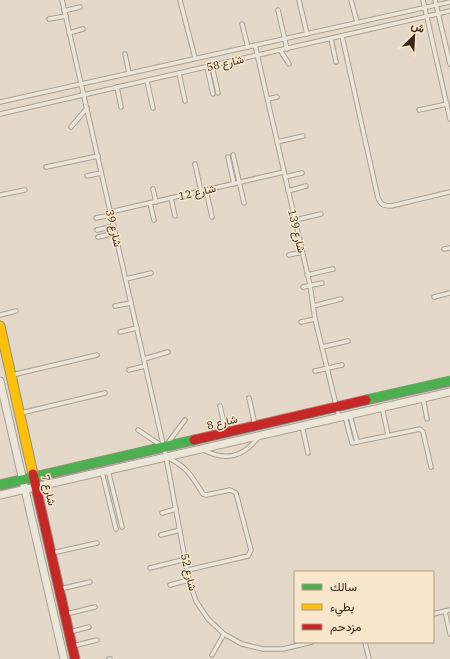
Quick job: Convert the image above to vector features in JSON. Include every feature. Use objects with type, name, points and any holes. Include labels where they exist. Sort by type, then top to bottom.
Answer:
[{"type":"street","name":"شارع 7","points":[[0,326],[75,659]]},
{"type":"street","points":[[0,381],[64,659]]},
{"type":"street","name":"شارع 8","points":[[0,495],[105,471],[226,433],[450,381]]},
{"type":"street","name":"شارع 8","points":[[0,485],[165,452],[202,448],[450,392]]},
{"type":"lane","name":"شارع 39","points":[[62,0],[165,452]]},
{"type":"lane","points":[[180,0],[195,58]]},
{"type":"lane","points":[[299,0],[307,34]]},
{"type":"lane","points":[[351,0],[357,22]]},
{"type":"lane","points":[[423,0],[450,119]]},
{"type":"lane","points":[[435,0],[450,64]]},
{"type":"lane","name":"شارع 58","points":[[0,102],[450,2]]},
{"type":"lane","points":[[48,19],[80,7]]},
{"type":"lane","points":[[278,10],[287,48]]},
{"type":"lane","name":"شارع 58","points":[[0,114],[450,11]]},
{"type":"lane","points":[[242,24],[248,47]]},
{"type":"lane","points":[[69,33],[83,29]]},
{"type":"lane","points":[[342,36],[380,204],[391,206],[450,192]]},
{"type":"lane","points":[[331,38],[336,62]]},
{"type":"lane","name":"شارع 139","points":[[255,45],[310,285],[315,319],[337,408],[345,416]]},
{"type":"lane","points":[[280,50],[288,64]]},
{"type":"lane","points":[[125,54],[129,73]]},
{"type":"lane","points":[[212,66],[218,93]]},
{"type":"lane","points":[[207,67],[213,94]]},
{"type":"lane","points":[[179,73],[185,101]]},
{"type":"lane","points":[[147,80],[153,108]]},
{"type":"lane","points":[[117,87],[121,107]]},
{"type":"lane","points":[[268,99],[277,97]]},
{"type":"lane","points":[[419,110],[446,104]]},
{"type":"lane","points":[[71,127],[86,108]]},
{"type":"lane","points":[[277,142],[302,136]]},
{"type":"lane","points":[[233,155],[244,203]]},
{"type":"lane","points":[[46,167],[98,156]]},
{"type":"lane","points":[[228,156],[234,184]]},
{"type":"lane","points":[[195,164],[201,192]]},
{"type":"lane","name":"شارع 12","points":[[96,218],[150,203],[206,190],[302,172]]},
{"type":"lane","points":[[87,176],[101,173]]},
{"type":"lane","points":[[288,191],[306,186]]},
{"type":"lane","points":[[153,189],[156,202]]},
{"type":"lane","points":[[0,195],[25,190]]},
{"type":"lane","points":[[206,190],[212,217]]},
{"type":"lane","points":[[171,198],[175,216]]},
{"type":"lane","points":[[150,203],[154,220]]},
{"type":"lane","points":[[295,220],[321,214]]},
{"type":"lane","points":[[97,230],[114,226]]},
{"type":"lane","points":[[98,237],[115,233]]},
{"type":"lane","points":[[444,250],[450,248]]},
{"type":"lane","points":[[290,255],[302,252]]},
{"type":"lane","points":[[307,275],[333,269]]},
{"type":"lane","points":[[126,279],[151,273]]},
{"type":"lane","points":[[303,287],[322,282]]},
{"type":"lane","points":[[434,297],[450,293]]},
{"type":"lane","points":[[313,306],[341,299]]},
{"type":"lane","points":[[115,306],[131,303]]},
{"type":"lane","points":[[0,314],[16,311]]},
{"type":"lane","points":[[301,322],[315,319]]},
{"type":"lane","points":[[120,332],[137,328]]},
{"type":"lane","points":[[322,347],[348,341]]},
{"type":"lane","points":[[144,359],[168,352]]},
{"type":"lane","points":[[11,375],[96,356]]},
{"type":"lane","points":[[315,371],[342,365]]},
{"type":"lane","points":[[129,370],[146,366]]},
{"type":"lane","points":[[20,413],[105,393]]},
{"type":"lane","points":[[249,398],[256,426]]},
{"type":"lane","points":[[423,398],[427,419]]},
{"type":"lane","points":[[220,406],[226,433]]},
{"type":"lane","points":[[382,407],[388,435]]},
{"type":"lane","points":[[345,416],[357,442]]},
{"type":"lane","points":[[345,416],[352,443],[419,429],[422,430],[431,467]]},
{"type":"lane","points":[[165,452],[185,420]]},
{"type":"lane","points":[[302,426],[308,454]]},
{"type":"lane","points":[[138,430],[186,469],[193,476],[203,494],[210,496],[230,490],[236,493],[251,550],[248,556],[188,570]]},
{"type":"lane","points":[[202,448],[212,454],[234,456],[244,452],[253,445],[260,436]]},
{"type":"lane","name":"شارع 52","points":[[165,452],[189,580],[196,601],[208,619],[224,634],[242,644],[262,649],[283,649],[308,643]]},
{"type":"lane","points":[[105,471],[122,528]]},
{"type":"lane","points":[[105,471],[116,529]]},
{"type":"lane","points":[[162,513],[176,509]]},
{"type":"lane","points":[[161,535],[180,530]]},
{"type":"lane","points":[[51,554],[97,543]]},
{"type":"lane","points":[[150,568],[186,559]]},
{"type":"lane","points":[[170,585],[189,580]]},
{"type":"lane","points":[[59,589],[90,582]]},
{"type":"lane","points":[[65,614],[95,607]]},
{"type":"lane","points":[[434,614],[450,610]]},
{"type":"lane","points":[[445,611],[450,634]]},
{"type":"lane","points":[[69,632],[89,627]]},
{"type":"lane","points":[[212,654],[224,634]]},
{"type":"lane","points":[[72,646],[97,640]]},
{"type":"lane","points":[[365,643],[369,659]]},
{"type":"traffic: fast","points":[[366,400],[450,381]]},
{"type":"traffic: fast","points":[[0,485],[194,440]]},
{"type":"traffic: slow","points":[[0,326],[33,474]]},
{"type":"traffic: jam","points":[[194,440],[366,400]]},
{"type":"traffic: jam","points":[[33,474],[75,659]]}]
